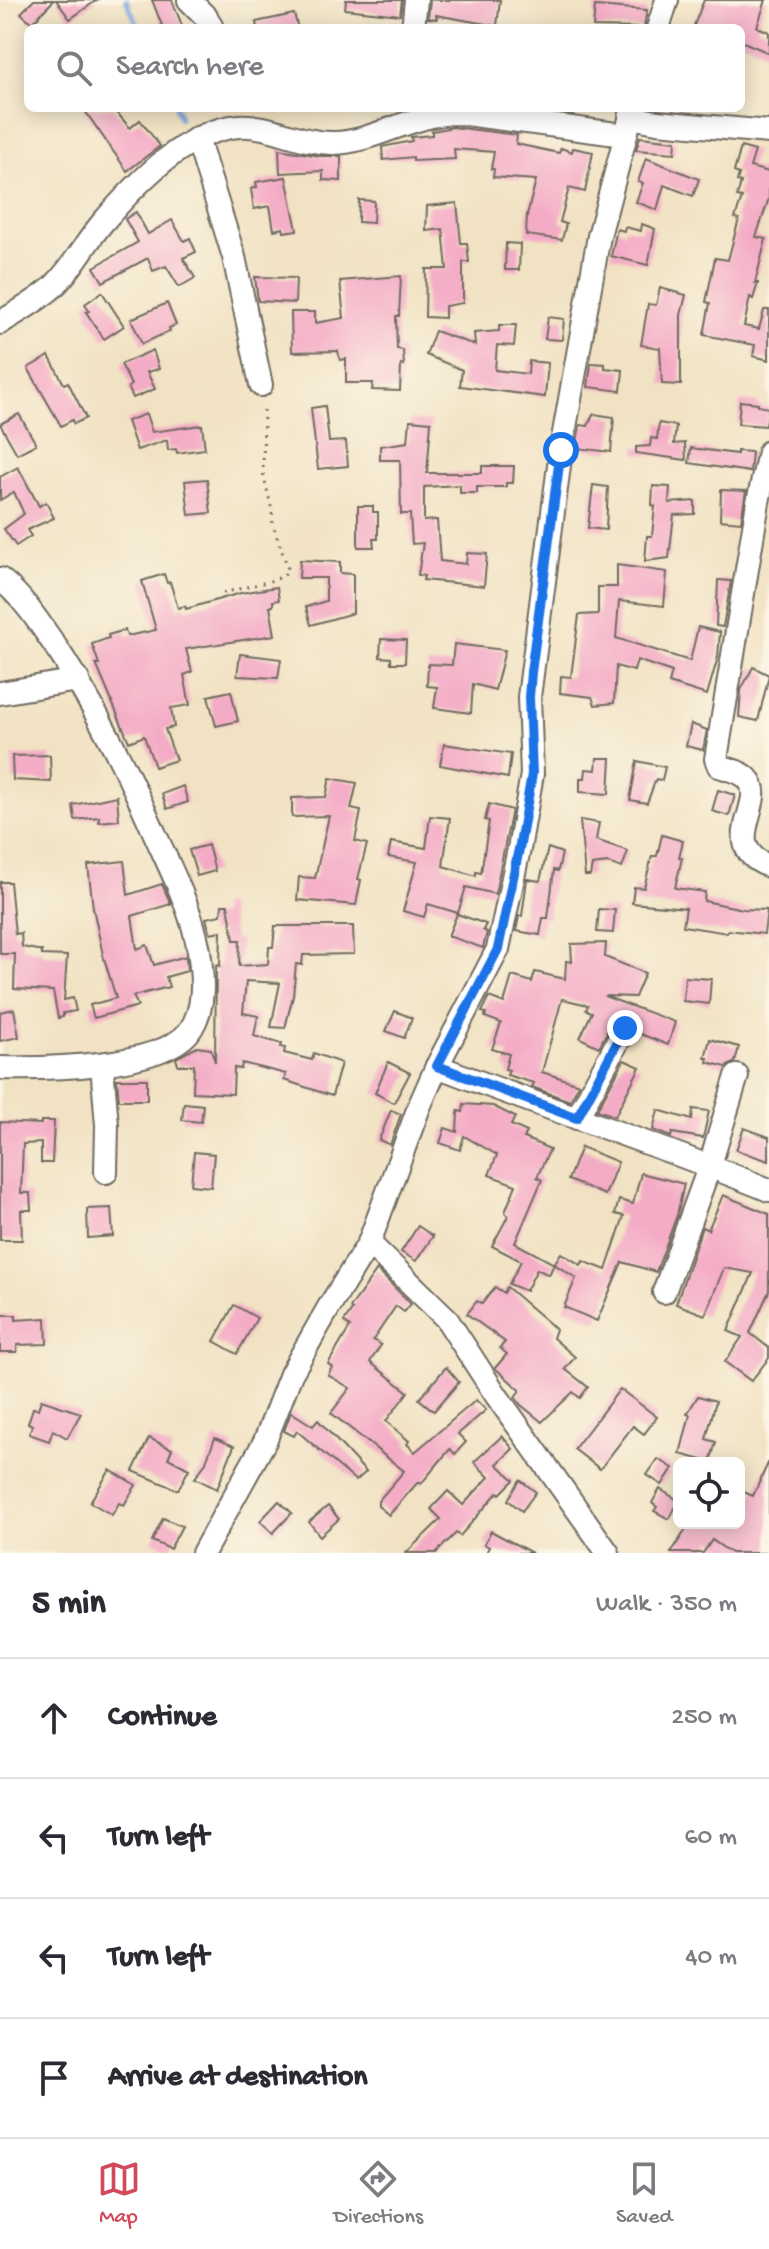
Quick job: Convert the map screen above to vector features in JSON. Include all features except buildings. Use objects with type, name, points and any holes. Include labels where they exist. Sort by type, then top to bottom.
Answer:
[{"type":"street","points":[[189,0],[210,24]]},
{"type":"street","points":[[413,24],[416,0]]},
{"type":"street","points":[[659,24],[667,0]]},
{"type":"street","points":[[0,323],[53,287],[103,223],[149,175],[197,138],[240,126],[255,118],[300,140],[334,143],[356,139],[421,113],[629,120],[769,132]]},
{"type":"street","points":[[203,1553],[265,1441],[291,1374],[369,1243],[437,1066],[498,949],[532,774],[531,672],[561,450],[599,236],[629,120]]},
{"type":"street","points":[[197,138],[234,257],[261,385]]},
{"type":"street","points":[[769,452],[716,759],[719,766],[748,778],[752,784],[752,808],[745,847],[749,856],[769,866]]},
{"type":"street","points":[[0,579],[35,617],[99,715],[180,889],[198,949],[202,1000],[196,1019],[186,1035],[169,1046],[102,1065],[50,1069],[0,1068]]},
{"type":"street","points":[[0,693],[78,680]]},
{"type":"street","points":[[577,1118],[625,1028]]},
{"type":"street","points":[[102,1065],[107,1125],[106,1172]]},
{"type":"street","points":[[437,1066],[710,1165],[769,1190]]},
{"type":"street","points":[[664,1292],[710,1165],[737,1076]]},
{"type":"street","points":[[369,1243],[446,1318],[504,1407],[608,1553]]},
{"type":"path","points":[[223,593],[274,580],[284,576],[288,569],[273,525],[263,473],[264,401],[261,385]]},
{"type":"waterway","points":[[126,0],[137,24]]},
{"type":"waterway","points":[[178,112],[180,118]]},
{"type":"route","points":[[561,450],[531,672],[532,774],[520,844],[498,949],[437,1066],[577,1118],[625,1028]]}]
